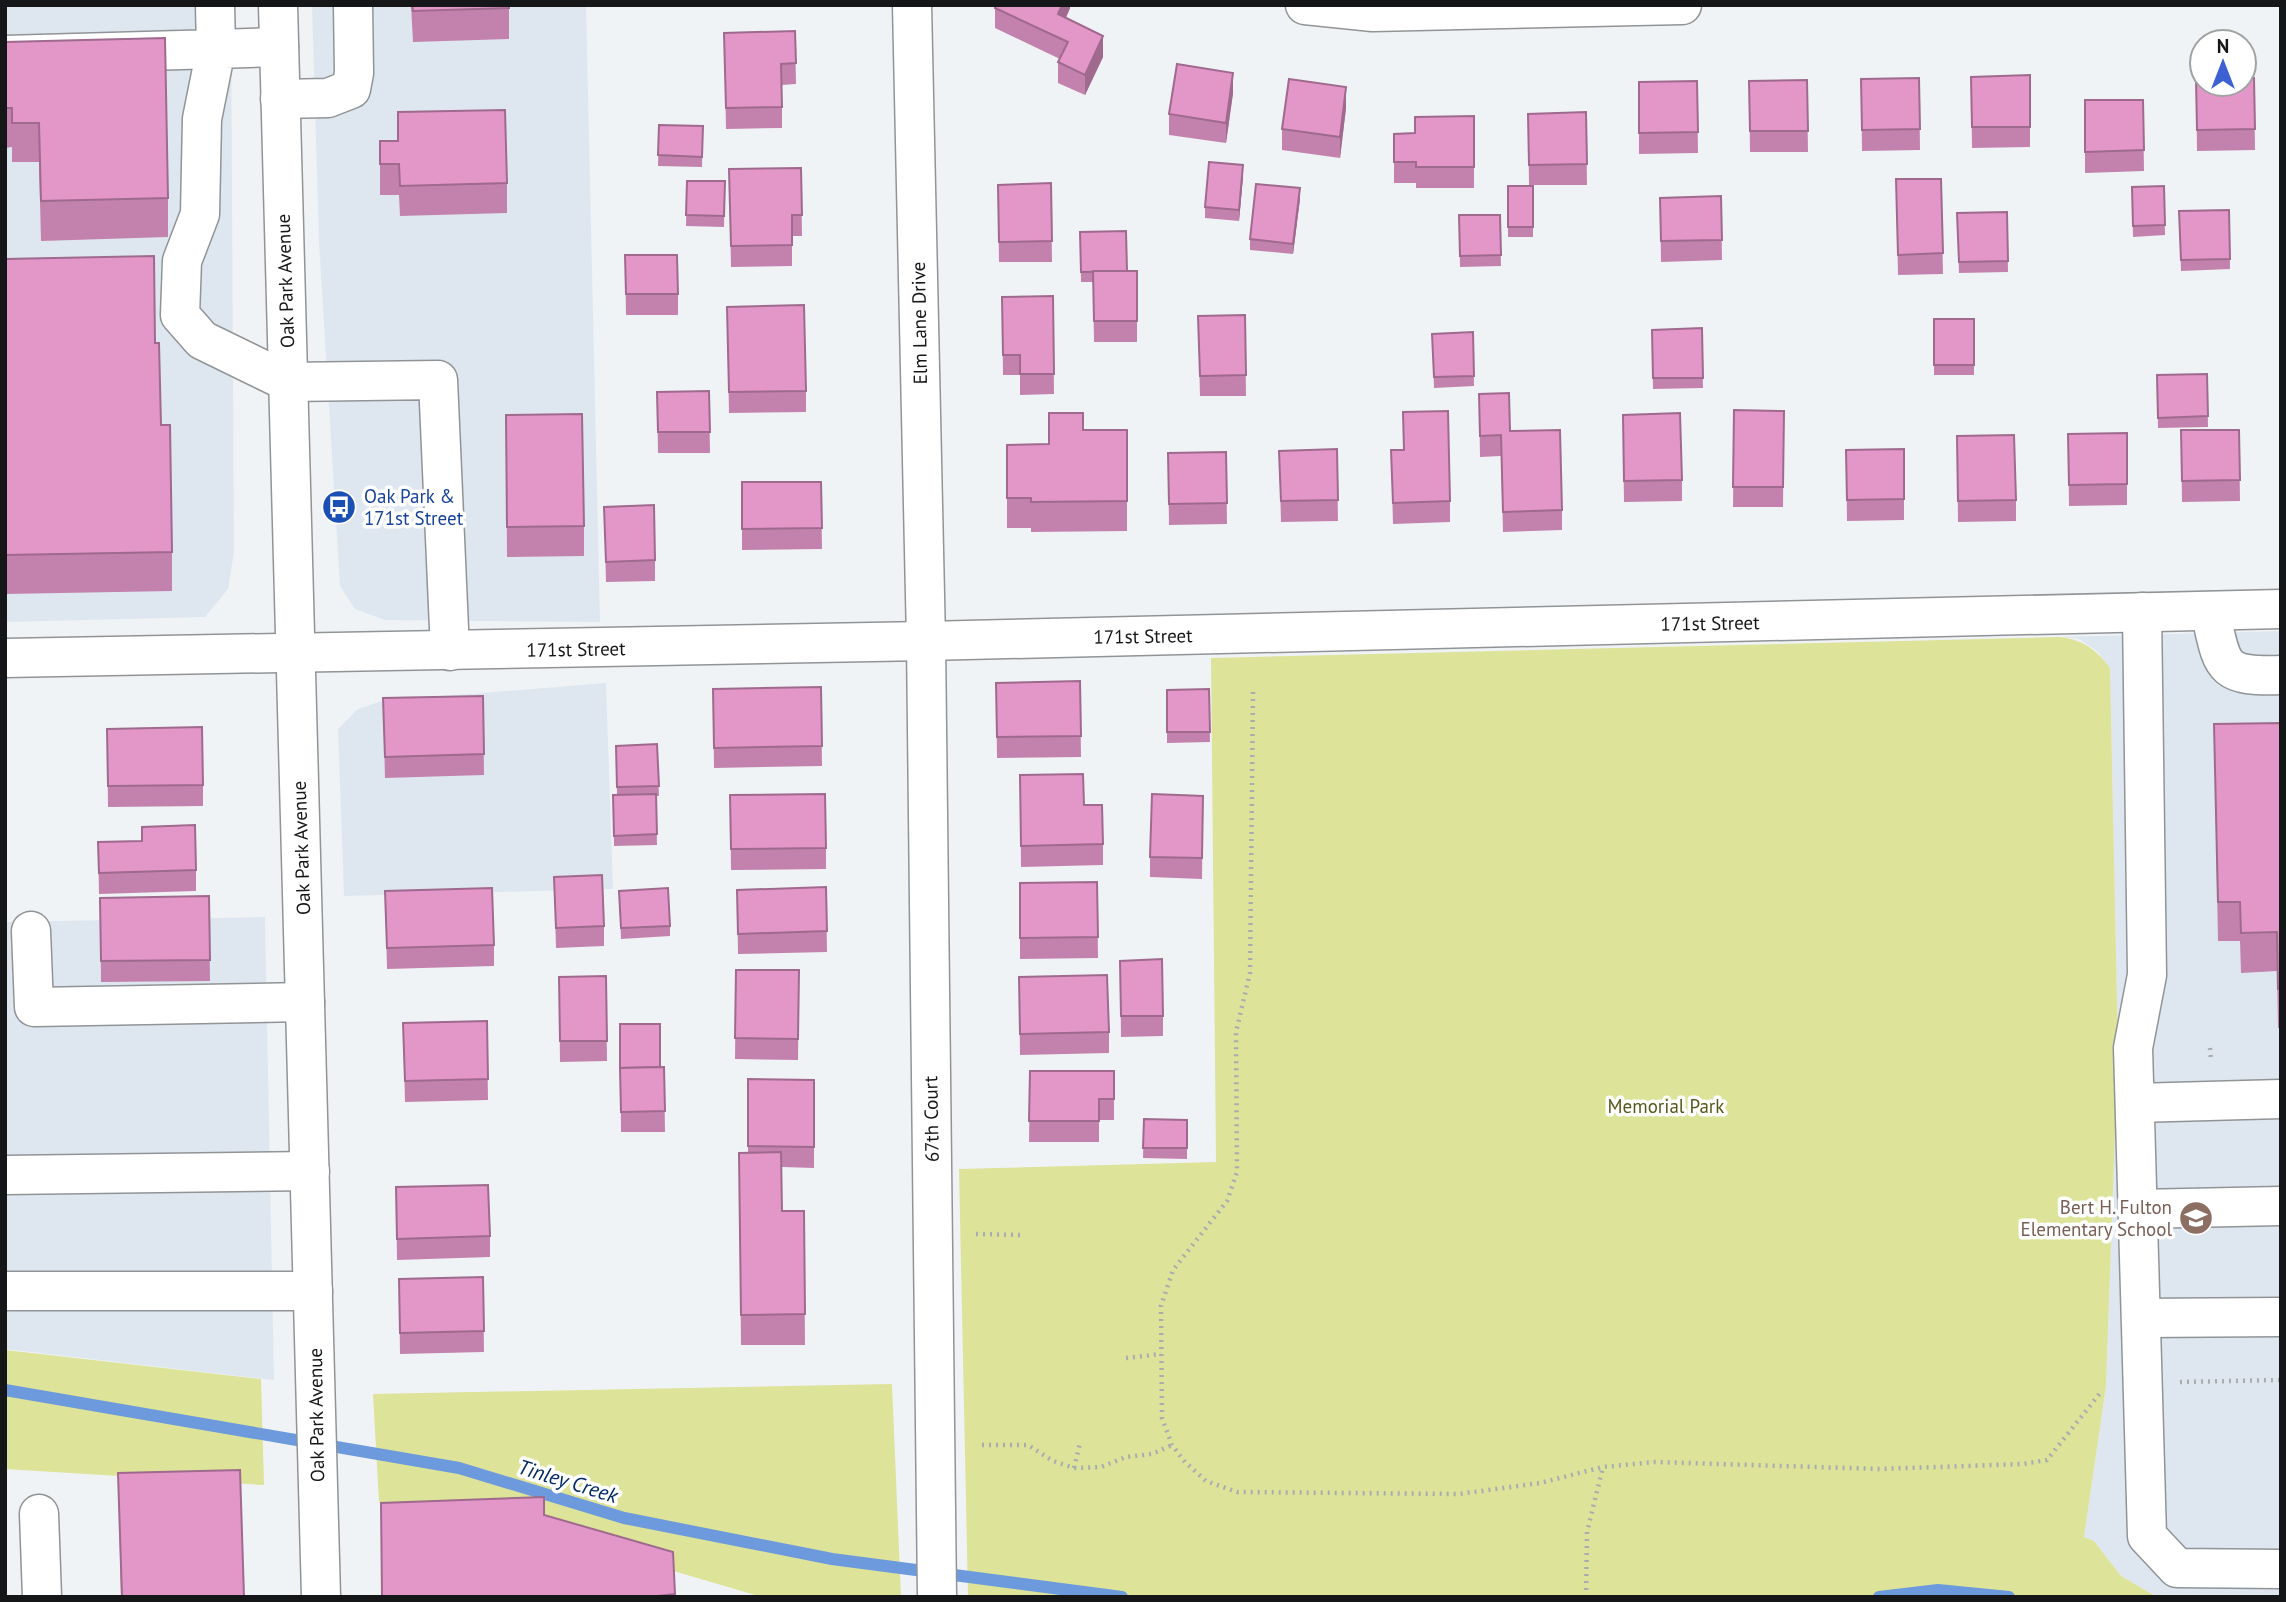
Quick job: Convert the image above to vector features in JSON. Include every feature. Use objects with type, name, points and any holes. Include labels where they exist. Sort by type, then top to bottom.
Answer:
[{"type":"street","points":[[215,5],[216,49],[202,119],[200,214],[182,261],[180,315],[202,340],[288,382],[438,380],[450,651]]},
{"type":"street","name":"Oak Park Avenue","points":[[278,5],[321,1597]]},
{"type":"street","points":[[280,99],[328,98],[351,89],[354,73],[353,5]]},
{"type":"street","name":"Elm Lane Drive","points":[[912,5],[926,641]]},
{"type":"street","points":[[1305,5],[1373,12],[1410,12],[1682,5]]},
{"type":"street","points":[[5,55],[279,47]]},
{"type":"street","name":"171st Street","points":[[5,659],[295,655],[2281,609]]},
{"type":"street","points":[[2210,611],[2219,652],[2230,670],[2245,676],[2281,675]]},
{"type":"street","points":[[2142,612],[2147,975],[2133,1048],[2147,1535],[2177,1568],[2281,1569]]},
{"type":"street","name":"67th Court","points":[[926,641],[937,1597]]},
{"type":"street","points":[[31,931],[34,1007],[305,1002]]},
{"type":"street","points":[[2135,1103],[2281,1099]]},
{"type":"street","points":[[5,1175],[310,1171]]},
{"type":"street","points":[[2138,1209],[2281,1206]]},
{"type":"street","points":[[5,1291],[313,1291]]},
{"type":"street","points":[[2141,1318],[2281,1317]]},
{"type":"street","points":[[39,1514],[42,1597]]},
{"type":"path","points":[[1253,692],[1250,973],[1236,1032],[1237,1172],[1227,1201],[1173,1270],[1161,1306],[1162,1418],[1172,1445],[1185,1462],[1206,1481],[1237,1492],[1460,1494],[1540,1483],[1603,1467],[1656,1462],[1880,1469],[2047,1460],[2109,1383]]},
{"type":"path","points":[[976,1234],[1021,1234]]},
{"type":"path","points":[[1126,1358],[1161,1354]]},
{"type":"path","points":[[2180,1382],[2281,1380]]},
{"type":"path","points":[[1074,1468],[1080,1443]]},
{"type":"path","points":[[982,1445],[1028,1445],[1053,1461],[1074,1468],[1101,1466],[1126,1457],[1152,1454],[1172,1445]]},
{"type":"path","points":[[1586,1597],[1587,1532],[1603,1467]]},
{"type":"shaded area","points":[[5,5],[231,5],[234,552],[228,589],[205,617],[5,622]]},
{"type":"shaded area","points":[[312,5],[586,5],[600,622],[385,620],[355,609],[340,586],[319,242]]},
{"type":"shaded area","name":"Bert H. Fulton Elementary School","points":[[2281,631],[2281,1597],[2157,1597],[2121,1576],[2094,1541],[2084,1537],[2106,1386],[2118,1049],[2110,669],[2098,652],[2079,639],[2060,637]]},
{"type":"shaded area","points":[[606,683],[613,889],[344,896],[338,729],[358,709],[382,701]]},
{"type":"shaded area","points":[[265,917],[274,1380],[5,1349],[5,922]]},
{"type":"green space","name":"Memorial Park","points":[[2060,637],[2088,646],[2110,668],[2118,1049],[2106,1386],[2084,1537],[2094,1541],[2121,1576],[2157,1597],[968,1597],[959,1169],[1216,1162],[1211,658]]},
{"type":"green space","points":[[5,1350],[261,1379],[264,1485],[5,1469]]},
{"type":"green space","points":[[892,1384],[901,1597],[762,1597],[551,1535],[379,1502],[373,1394]]},
{"type":"building","points":[[412,5],[509,5],[509,8],[413,11]]},
{"type":"building","points":[[996,5],[1062,5],[1058,14],[1103,36],[1085,75],[1058,62],[1068,42],[995,8]]},
{"type":"building","points":[[795,31],[796,63],[781,64],[782,107],[726,108],[724,33]]},
{"type":"building","points":[[165,38],[168,198],[41,201],[39,123],[12,123],[12,108],[5,108],[5,42]]},
{"type":"building","points":[[1177,64],[1233,73],[1226,123],[1169,114]]},
{"type":"building","points":[[2030,75],[2030,127],[1972,127],[1971,77]]},
{"type":"building","points":[[1919,78],[1920,129],[1862,130],[1861,79]]},
{"type":"building","points":[[1289,79],[1346,87],[1340,137],[1282,129]]},
{"type":"building","points":[[1807,80],[1808,131],[1750,131],[1749,81]]},
{"type":"building","points":[[1697,81],[1698,132],[1639,133],[1639,82]]},
{"type":"building","points":[[2196,98],[2254,98],[2255,129],[2197,130]]},
{"type":"building","points":[[2085,100],[2143,100],[2144,150],[2085,152]]},
{"type":"building","points":[[505,110],[507,183],[400,186],[399,164],[380,164],[380,141],[398,141],[398,112]]},
{"type":"building","points":[[1586,112],[1587,164],[1529,165],[1528,114]]},
{"type":"building","points":[[1474,116],[1474,167],[1416,167],[1416,162],[1394,162],[1394,134],[1415,133],[1415,117]]},
{"type":"building","points":[[659,125],[703,126],[702,157],[658,155]]},
{"type":"building","points":[[1209,162],[1243,165],[1239,210],[1205,207]]},
{"type":"building","points":[[801,168],[802,215],[792,215],[792,245],[731,246],[729,169]]},
{"type":"building","points":[[1896,179],[1941,179],[1943,253],[1898,255]]},
{"type":"building","points":[[687,181],[725,181],[724,216],[686,215]]},
{"type":"building","points":[[1051,183],[1052,241],[999,242],[998,185]]},
{"type":"building","points":[[1256,184],[1300,188],[1293,244],[1250,239]]},
{"type":"building","points":[[1508,186],[1533,186],[1533,227],[1508,227]]},
{"type":"building","points":[[2164,186],[2165,225],[2133,226],[2132,187]]},
{"type":"building","points":[[1721,196],[1722,240],[1661,241],[1660,198]]},
{"type":"building","points":[[2229,210],[2230,259],[2181,260],[2179,211]]},
{"type":"building","points":[[2007,212],[2008,261],[1959,262],[1957,213]]},
{"type":"building","points":[[1459,215],[1500,215],[1501,255],[1460,256]]},
{"type":"building","points":[[1126,231],[1127,271],[1081,272],[1080,232]]},
{"type":"building","points":[[625,255],[677,255],[678,294],[626,294]]},
{"type":"building","points":[[154,256],[155,343],[159,343],[161,425],[170,425],[172,552],[5,555],[5,259]]},
{"type":"building","points":[[1093,271],[1137,271],[1137,321],[1094,321]]},
{"type":"building","points":[[1053,296],[1054,374],[1020,374],[1020,355],[1003,355],[1002,297]]},
{"type":"building","points":[[804,305],[806,391],[729,392],[727,307]]},
{"type":"building","points":[[1245,315],[1246,375],[1200,376],[1198,316]]},
{"type":"building","points":[[1934,319],[1974,319],[1974,365],[1934,365]]},
{"type":"building","points":[[1702,328],[1703,378],[1653,378],[1652,330]]},
{"type":"building","points":[[1473,332],[1474,376],[1434,377],[1432,334]]},
{"type":"building","points":[[2207,374],[2208,416],[2158,418],[2157,375]]},
{"type":"building","points":[[709,391],[710,432],[658,432],[657,392]]},
{"type":"building","points":[[1509,393],[1510,431],[1560,430],[1562,510],[1503,512],[1501,435],[1480,436],[1479,394]]},
{"type":"building","points":[[1734,410],[1784,411],[1783,487],[1733,487]]},
{"type":"building","points":[[1448,411],[1450,501],[1393,503],[1391,450],[1404,450],[1403,412]]},
{"type":"building","points":[[1049,413],[1083,413],[1083,430],[1127,430],[1127,501],[1031,502],[1031,498],[1007,498],[1007,445],[1049,444]]},
{"type":"building","points":[[1680,413],[1682,480],[1624,481],[1623,415]]},
{"type":"building","points":[[582,414],[584,526],[507,527],[506,415]]},
{"type":"building","points":[[2181,430],[2239,430],[2240,480],[2182,481]]},
{"type":"building","points":[[2127,433],[2127,484],[2069,485],[2068,434]]},
{"type":"building","points":[[2014,435],[2016,500],[1958,501],[1957,436]]},
{"type":"building","points":[[1337,449],[1338,500],[1281,501],[1279,451]]},
{"type":"building","points":[[1904,449],[1904,499],[1847,500],[1846,450]]},
{"type":"building","points":[[1226,452],[1227,503],[1169,504],[1168,453]]},
{"type":"building","points":[[742,482],[821,482],[822,528],[742,529]]},
{"type":"building","points":[[654,505],[655,560],[606,562],[604,507]]},
{"type":"building","points":[[1080,681],[1081,736],[997,737],[996,683]]},
{"type":"building","points":[[821,687],[822,746],[714,748],[713,689]]},
{"type":"building","points":[[1209,689],[1210,732],[1167,732],[1167,690]]},
{"type":"building","points":[[483,696],[484,754],[385,757],[383,698]]},
{"type":"building","points":[[2281,723],[2281,989],[2278,989],[2277,932],[2241,933],[2240,902],[2218,902],[2214,724]]},
{"type":"building","points":[[202,727],[203,785],[108,786],[107,729]]},
{"type":"building","points":[[657,744],[659,786],[617,787],[616,746]]},
{"type":"building","points":[[1083,774],[1084,805],[1102,805],[1103,844],[1021,846],[1020,775]]},
{"type":"building","points":[[656,794],[657,834],[614,836],[613,795]]},
{"type":"building","points":[[825,794],[826,848],[731,849],[730,795]]},
{"type":"building","points":[[1152,794],[1203,796],[1202,858],[1150,857]]},
{"type":"building","points":[[195,825],[196,870],[99,873],[98,842],[142,841],[142,827]]},
{"type":"building","points":[[602,875],[604,926],[556,928],[554,877]]},
{"type":"building","points":[[1097,882],[1098,937],[1020,938],[1020,883]]},
{"type":"building","points":[[826,887],[827,931],[738,934],[737,890]]},
{"type":"building","points":[[492,888],[494,945],[387,948],[385,891]]},
{"type":"building","points":[[668,888],[670,926],[621,928],[619,891]]},
{"type":"building","points":[[209,896],[210,960],[101,961],[100,898]]},
{"type":"building","points":[[1162,959],[1163,1016],[1121,1016],[1120,961]]},
{"type":"building","points":[[736,970],[799,970],[798,1039],[735,1038]]},
{"type":"building","points":[[1107,975],[1109,1032],[1020,1034],[1019,977]]},
{"type":"building","points":[[606,976],[607,1041],[560,1041],[559,977]]},
{"type":"building","points":[[487,1021],[488,1079],[405,1081],[403,1023]]},
{"type":"building","points":[[620,1024],[660,1024],[660,1067],[620,1068]]},
{"type":"building","points":[[664,1067],[665,1111],[621,1112],[620,1068]]},
{"type":"building","points":[[1030,1071],[1114,1071],[1114,1099],[1099,1099],[1099,1121],[1029,1121]]},
{"type":"building","points":[[748,1079],[814,1080],[814,1147],[748,1146]]},
{"type":"building","points":[[1144,1119],[1187,1120],[1187,1148],[1143,1148]]},
{"type":"building","points":[[781,1152],[782,1211],[804,1211],[805,1314],[741,1315],[739,1153]]},
{"type":"building","points":[[488,1185],[490,1236],[397,1239],[396,1187]]},
{"type":"building","points":[[483,1277],[484,1331],[400,1333],[399,1279]]},
{"type":"building","points":[[240,1470],[244,1597],[122,1597],[118,1473]]},
{"type":"building","points":[[544,1497],[544,1515],[673,1552],[675,1594],[649,1597],[382,1597],[381,1503]]},
{"type":"waterway","name":"Tinley Creek","points":[[5,1390],[459,1468],[624,1518],[832,1559],[1122,1597]]},
{"type":"waterway","name":"Tinley Creek","points":[[1879,1597],[1938,1590],[2009,1597]]},
{"type":"place","name":"Oak Park & 171st Street","points":[[339,507]]},
{"type":"place","name":"Bert H. Fulton Elementary School","points":[[2196,1218]]}]
